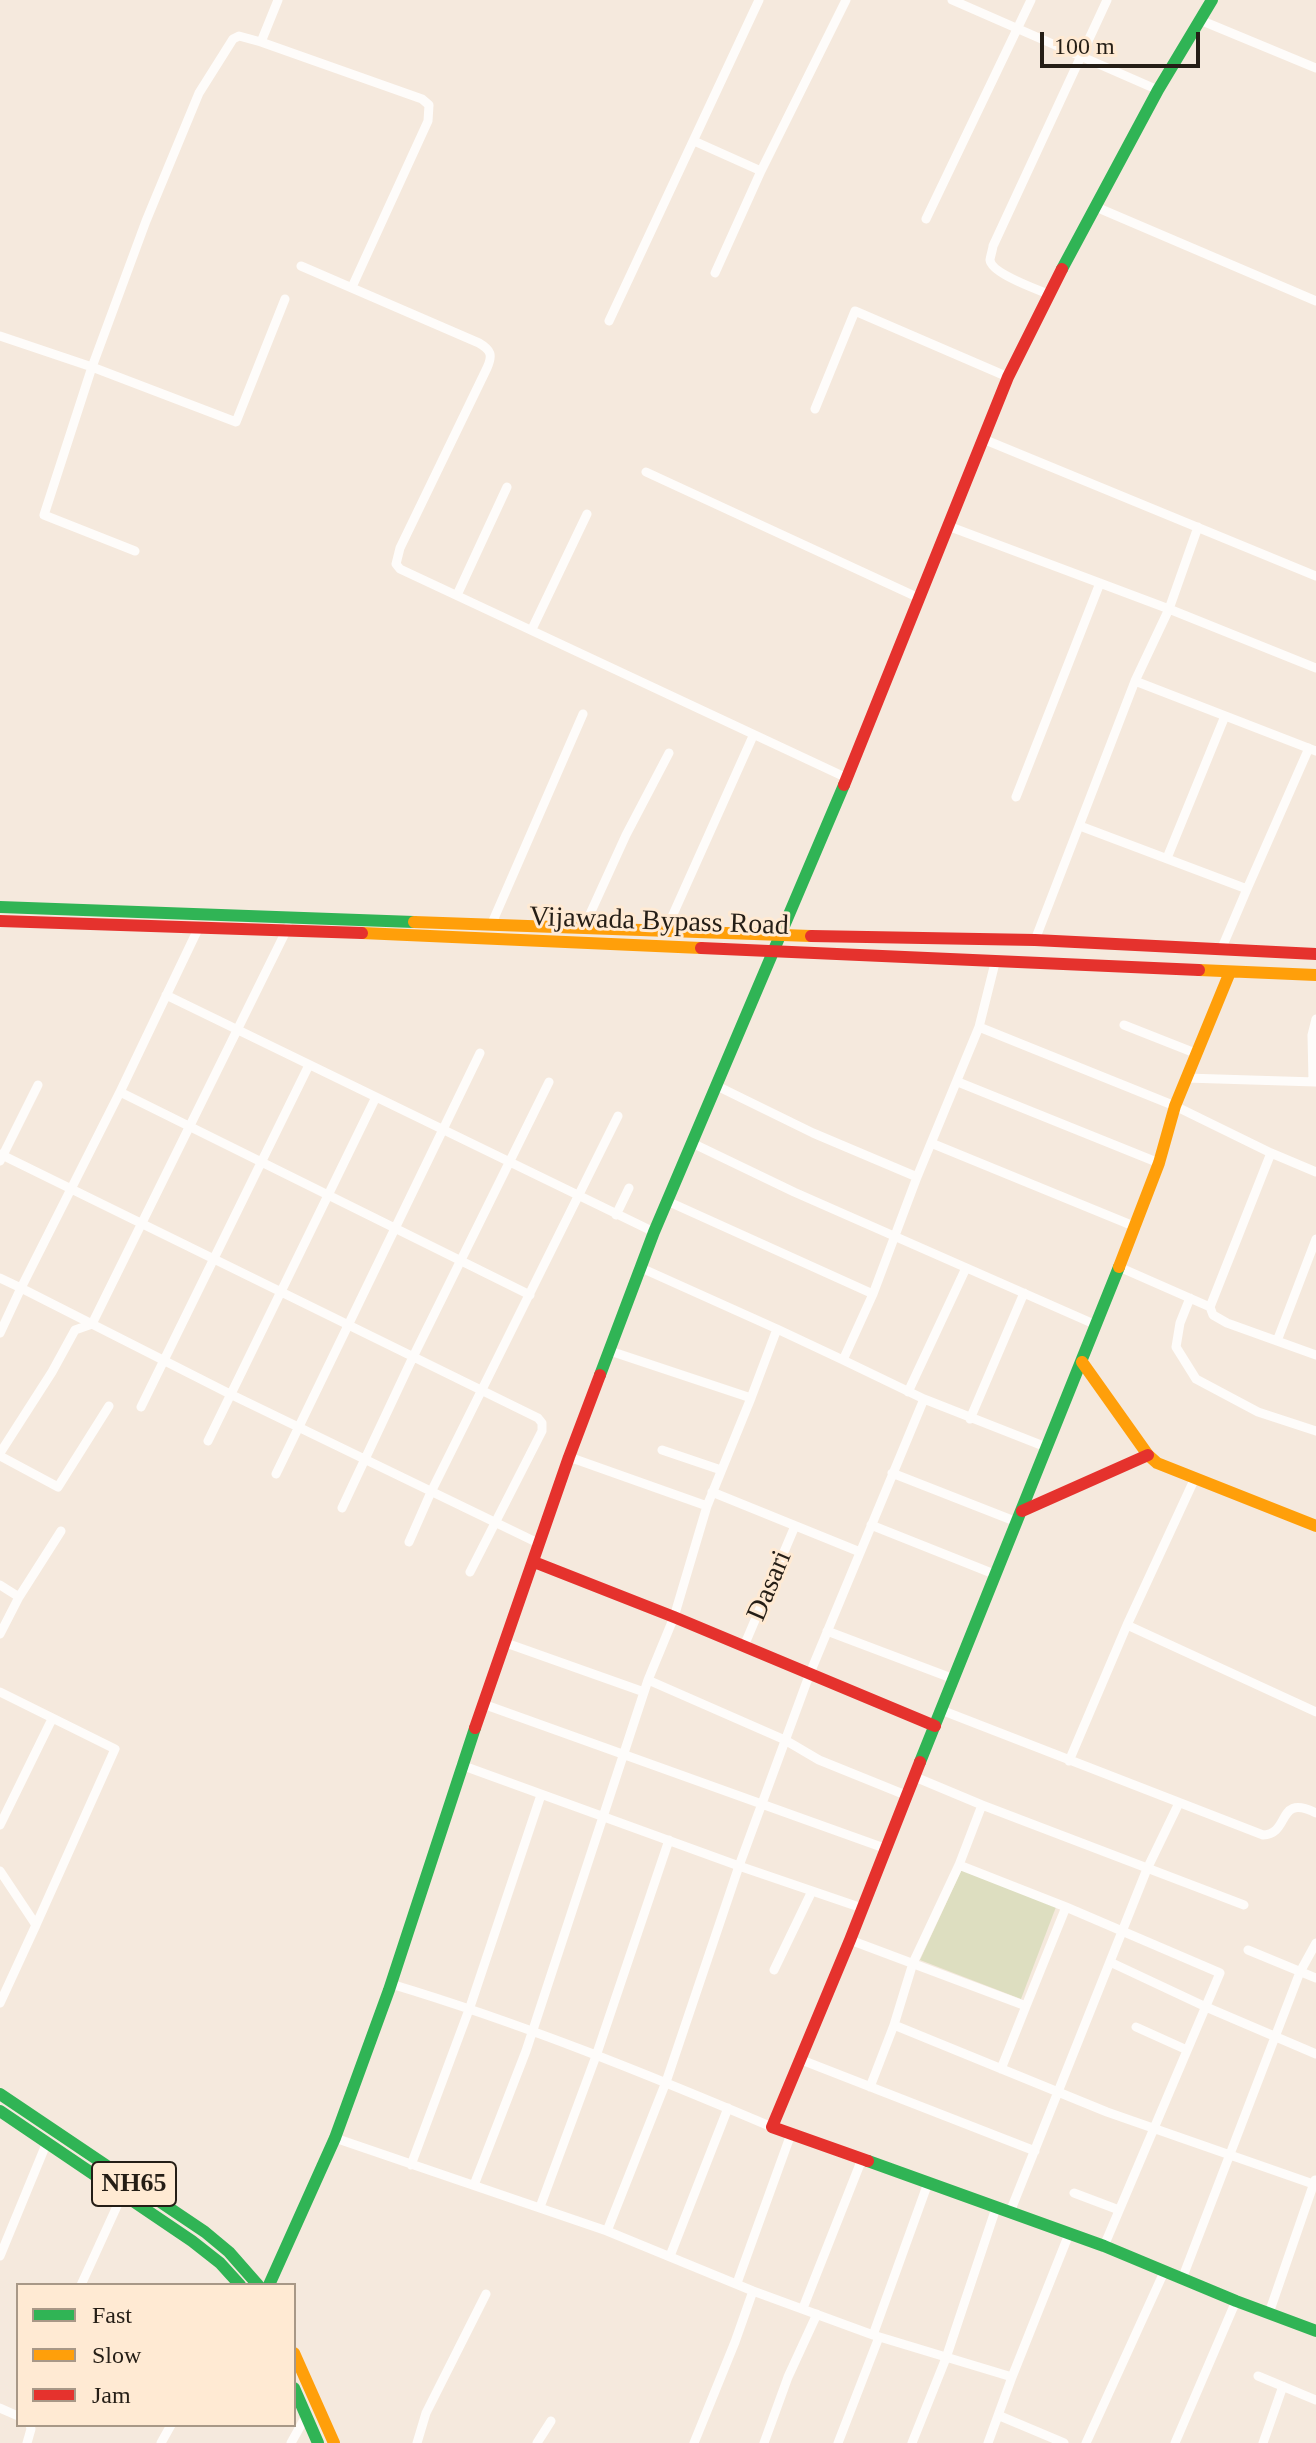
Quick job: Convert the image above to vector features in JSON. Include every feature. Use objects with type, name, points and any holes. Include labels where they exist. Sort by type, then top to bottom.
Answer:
[{"type":"main road","points":[[270,2283],[335,2138],[391,1984],[461,1765],[639,1267],[847,778],[1008,377],[1048,294],[1158,90],[1212,0]]},
{"type":"main road","name":"Vijawada Bypass Road","points":[[0,907],[995,963],[1316,975]]},
{"type":"main road","name":"Vijawada Bypass Road","points":[[0,921],[199,927],[492,923],[780,935],[1035,940],[1316,954]]},
{"type":"main road","points":[[1230,972],[1175,1106],[1136,1227],[1094,1324],[1082,1362],[994,1574],[887,1849],[772,2127],[1104,2246],[1316,2331]]},
{"type":"main road","points":[[1082,1362],[1148,1455],[1157,1463],[1316,1526]]},
{"type":"main road","points":[[1020,1517],[1148,1455]]},
{"type":"main road","points":[[534,1562],[935,1726]]},
{"type":"main road","name":"NH65","points":[[0,2094],[205,2232],[229,2252],[256,2283]]},
{"type":"main road","name":"NH65","points":[[0,2111],[192,2241],[220,2263],[238,2283]]},
{"type":"main road","points":[[296,2358],[334,2443]]},
{"type":"main road","points":[[296,2393],[318,2443]]},
{"type":"street","points":[[261,42],[278,0]]},
{"type":"street","points":[[609,321],[759,0]]},
{"type":"street","points":[[715,273],[761,171],[846,0]]},
{"type":"street","points":[[952,0],[1158,90]]},
{"type":"street","points":[[926,219],[1031,0]]},
{"type":"street","points":[[1048,294],[1000,272],[992,266],[990,259],[999,233],[1107,0]]},
{"type":"street","points":[[1200,20],[1316,68]]},
{"type":"street","points":[[135,551],[44,515],[92,367],[146,221],[199,93],[233,39],[239,36],[422,99],[429,105],[428,121],[352,287]]},
{"type":"street","points":[[694,141],[761,171]]},
{"type":"street","points":[[1096,207],[1316,301]]},
{"type":"street","points":[[301,266],[479,343],[491,354],[396,557],[400,569],[847,778]]},
{"type":"street","points":[[0,336],[236,422],[285,299]]},
{"type":"street","points":[[815,409],[855,311],[1008,377]]},
{"type":"street","points":[[983,439],[1316,576]]},
{"type":"street","points":[[646,472],[919,598]]},
{"type":"street","points":[[457,595],[507,487]]},
{"type":"street","points":[[532,629],[587,514]]},
{"type":"street","points":[[948,526],[1316,668]]},
{"type":"street","points":[[1035,940],[1135,681],[1169,609],[1198,527]]},
{"type":"street","points":[[1016,797],[1100,583]]},
{"type":"street","points":[[1135,681],[1312,749],[1221,950]]},
{"type":"street","points":[[492,923],[583,714]]},
{"type":"street","points":[[1167,858],[1225,716]]},
{"type":"street","points":[[666,930],[753,736]]},
{"type":"street","points":[[584,927],[626,835],[669,753]]},
{"type":"street","points":[[1080,826],[1247,889]]},
{"type":"street","points":[[109,1406],[58,1487],[0,1454],[75,1330],[92,1324],[288,924]]},
{"type":"street","points":[[0,1333],[199,927]]},
{"type":"street","points":[[843,1360],[873,1294],[917,1177],[958,1082],[979,1027],[995,963]]},
{"type":"street","points":[[166,995],[654,1232]]},
{"type":"street","points":[[1186,1078],[1315,1082],[1312,1035],[1316,1019]]},
{"type":"street","points":[[1124,1025],[1195,1053]]},
{"type":"street","points":[[979,1027],[1175,1106],[1316,1172]]},
{"type":"street","points":[[276,1474],[480,1053]]},
{"type":"street","points":[[141,1407],[309,1065]]},
{"type":"street","points":[[342,1508],[549,1082]]},
{"type":"street","points":[[958,1082],[1159,1163]]},
{"type":"street","points":[[38,1085],[1,1156],[216,1258],[538,1418],[542,1431],[470,1572]]},
{"type":"street","points":[[717,1086],[813,1133],[917,1177]]},
{"type":"street","points":[[120,1092],[530,1295]]},
{"type":"street","points":[[208,1441],[376,1097]]},
{"type":"street","points":[[409,1542],[618,1116]]},
{"type":"street","points":[[692,1143],[1094,1324]]},
{"type":"street","points":[[931,1143],[1136,1227]]},
{"type":"street","points":[[1271,1153],[1210,1307],[1213,1315],[1227,1323],[1316,1355]]},
{"type":"street","points":[[616,1215],[629,1188]]},
{"type":"street","points":[[667,1201],[873,1294]]},
{"type":"street","points":[[1277,1341],[1316,1239]]},
{"type":"street","points":[[639,1267],[908,1392],[1046,1447]]},
{"type":"street","points":[[1119,1267],[1210,1307]]},
{"type":"street","points":[[908,1392],[966,1268]]},
{"type":"street","points":[[0,1278],[230,1394],[540,1544]]},
{"type":"street","points":[[970,1419],[1024,1293]]},
{"type":"street","points":[[1190,1298],[1180,1323],[1176,1347],[1196,1379],[1258,1412],[1316,1431]]},
{"type":"street","points":[[474,2185],[532,2031],[648,1680],[674,1617],[707,1506],[777,1329]]},
{"type":"street","points":[[610,1351],[751,1398]]},
{"type":"street","points":[[607,2231],[666,2082],[739,1866],[810,1673],[924,1399]]},
{"type":"street","points":[[662,1450],[721,1470]]},
{"type":"street","points":[[569,1457],[707,1506]]},
{"type":"street","points":[[892,1473],[1020,1517]]},
{"type":"street","points":[[1069,1761],[1195,1478]]},
{"type":"street","points":[[712,1492],[860,1552]]},
{"type":"street","points":[[871,1525],[994,1574]]},
{"type":"street","name":"Dasari","points":[[744,1646],[795,1526]]},
{"type":"street","points":[[0,1634],[19,1597],[61,1531]]},
{"type":"street","points":[[0,1585],[19,1597]]},
{"type":"street","points":[[1127,1625],[1316,1712]]},
{"type":"street","points":[[827,1631],[954,1679]]},
{"type":"street","points":[[506,1643],[644,1692]]},
{"type":"street","points":[[648,1680],[785,1740],[819,1760],[908,1796]]},
{"type":"street","points":[[0,1692],[115,1749],[0,2003]]},
{"type":"street","points":[[483,1704],[887,1849]]},
{"type":"street","points":[[941,1710],[1263,1835],[1276,1831],[1292,1807],[1316,1813]]},
{"type":"street","points":[[0,1825],[52,1719]]},
{"type":"street","points":[[461,1765],[862,1908]]},
{"type":"street","points":[[915,1777],[1244,1905]]},
{"type":"street","points":[[411,2165],[470,2007],[541,1795]]},
{"type":"street","points":[[1010,2212],[1147,1869],[1179,1803]]},
{"type":"street","points":[[870,2087],[913,1963],[959,1865],[982,1805]]},
{"type":"street","points":[[540,2207],[596,2056],[669,1840]]},
{"type":"street","points":[[959,1865],[1220,1973],[1104,2246]]},
{"type":"street","points":[[0,1871],[36,1925]]},
{"type":"street","points":[[774,1970],[812,1891]]},
{"type":"street","points":[[1001,2069],[1066,1907]]},
{"type":"street","points":[[850,1940],[1026,2006]]},
{"type":"street","points":[[1182,2279],[1300,1972],[1316,1943]]},
{"type":"street","points":[[1248,1950],[1316,1978]]},
{"type":"street","points":[[1110,1962],[1316,2054]]},
{"type":"street","points":[[391,1984],[470,2007],[666,2082],[772,2127]]},
{"type":"street","points":[[894,2025],[1058,2093],[1315,2182],[1269,2313]]},
{"type":"street","points":[[1136,2027],[1187,2050]]},
{"type":"street","points":[[799,2059],[1035,2151]]},
{"type":"street","points":[[670,2256],[728,2108]]},
{"type":"street","points":[[737,2283],[791,2134]]},
{"type":"street","points":[[335,2138],[607,2231],[753,2291],[876,2336],[1012,2377]]},
{"type":"street","points":[[0,2256],[47,2142]]},
{"type":"street","points":[[803,2308],[862,2159]]},
{"type":"street","points":[[838,2443],[928,2183]]},
{"type":"street","points":[[82,2283],[123,2193]]},
{"type":"street","points":[[1074,2193],[1119,2210]]},
{"type":"street","points":[[912,2443],[946,2358],[996,2208]]},
{"type":"street","points":[[988,2443],[1069,2234]]},
{"type":"street","points":[[1086,2443],[1164,2272]]},
{"type":"street","points":[[694,2443],[753,2291]]},
{"type":"street","points":[[417,2443],[426,2413],[486,2294]]},
{"type":"street","points":[[1175,2443],[1236,2301]]},
{"type":"street","points":[[764,2443],[788,2377],[817,2314]]},
{"type":"street","points":[[1258,2376],[1316,2400]]},
{"type":"street","points":[[1263,2443],[1283,2386]]},
{"type":"street","points":[[291,2443],[306,2416]]},
{"type":"street","points":[[1000,2416],[1064,2443]]},
{"type":"street","points":[[537,2443],[551,2421]]},
{"type":"green space","points":[[962,1869],[1056,1907],[1021,1999],[920,1960]]},
{"type":"traffic: fast","points":[[1062,269],[1158,90],[1212,0]]},
{"type":"traffic: fast","points":[[600,1375],[654,1232],[844,785]]},
{"type":"traffic: fast","points":[[0,907],[414,922]]},
{"type":"traffic: fast","points":[[920,1762],[1119,1267]]},
{"type":"traffic: fast","points":[[270,2283],[335,2138],[389,1990],[475,1728]]},
{"type":"traffic: fast","points":[[0,2094],[205,2232],[229,2252],[256,2283]]},
{"type":"traffic: fast","points":[[0,2111],[192,2241],[220,2263],[238,2283]]},
{"type":"traffic: fast","points":[[868,2161],[1104,2246],[1316,2331]]},
{"type":"traffic: fast","points":[[296,2393],[318,2443]]},
{"type":"traffic: slow","points":[[414,922],[811,936]]},
{"type":"traffic: slow","points":[[362,933],[701,948]]},
{"type":"traffic: slow","points":[[1199,970],[1316,975]]},
{"type":"traffic: slow","points":[[1119,1267],[1159,1163],[1175,1106],[1230,972]]},
{"type":"traffic: slow","points":[[1082,1362],[1148,1455],[1157,1463],[1316,1526]]},
{"type":"traffic: slow","points":[[296,2358],[334,2443]]},
{"type":"traffic: jam","points":[[844,785],[1008,377],[1062,269]]},
{"type":"traffic: jam","points":[[0,921],[362,933]]},
{"type":"traffic: jam","points":[[811,936],[1035,940],[1316,954]]},
{"type":"traffic: jam","points":[[701,948],[1199,970]]},
{"type":"traffic: jam","points":[[475,1728],[600,1375]]},
{"type":"traffic: jam","points":[[1022,1511],[1148,1455]]},
{"type":"traffic: jam","points":[[534,1562],[935,1726]]},
{"type":"traffic: jam","points":[[868,2161],[772,2127],[920,1762]]}]
